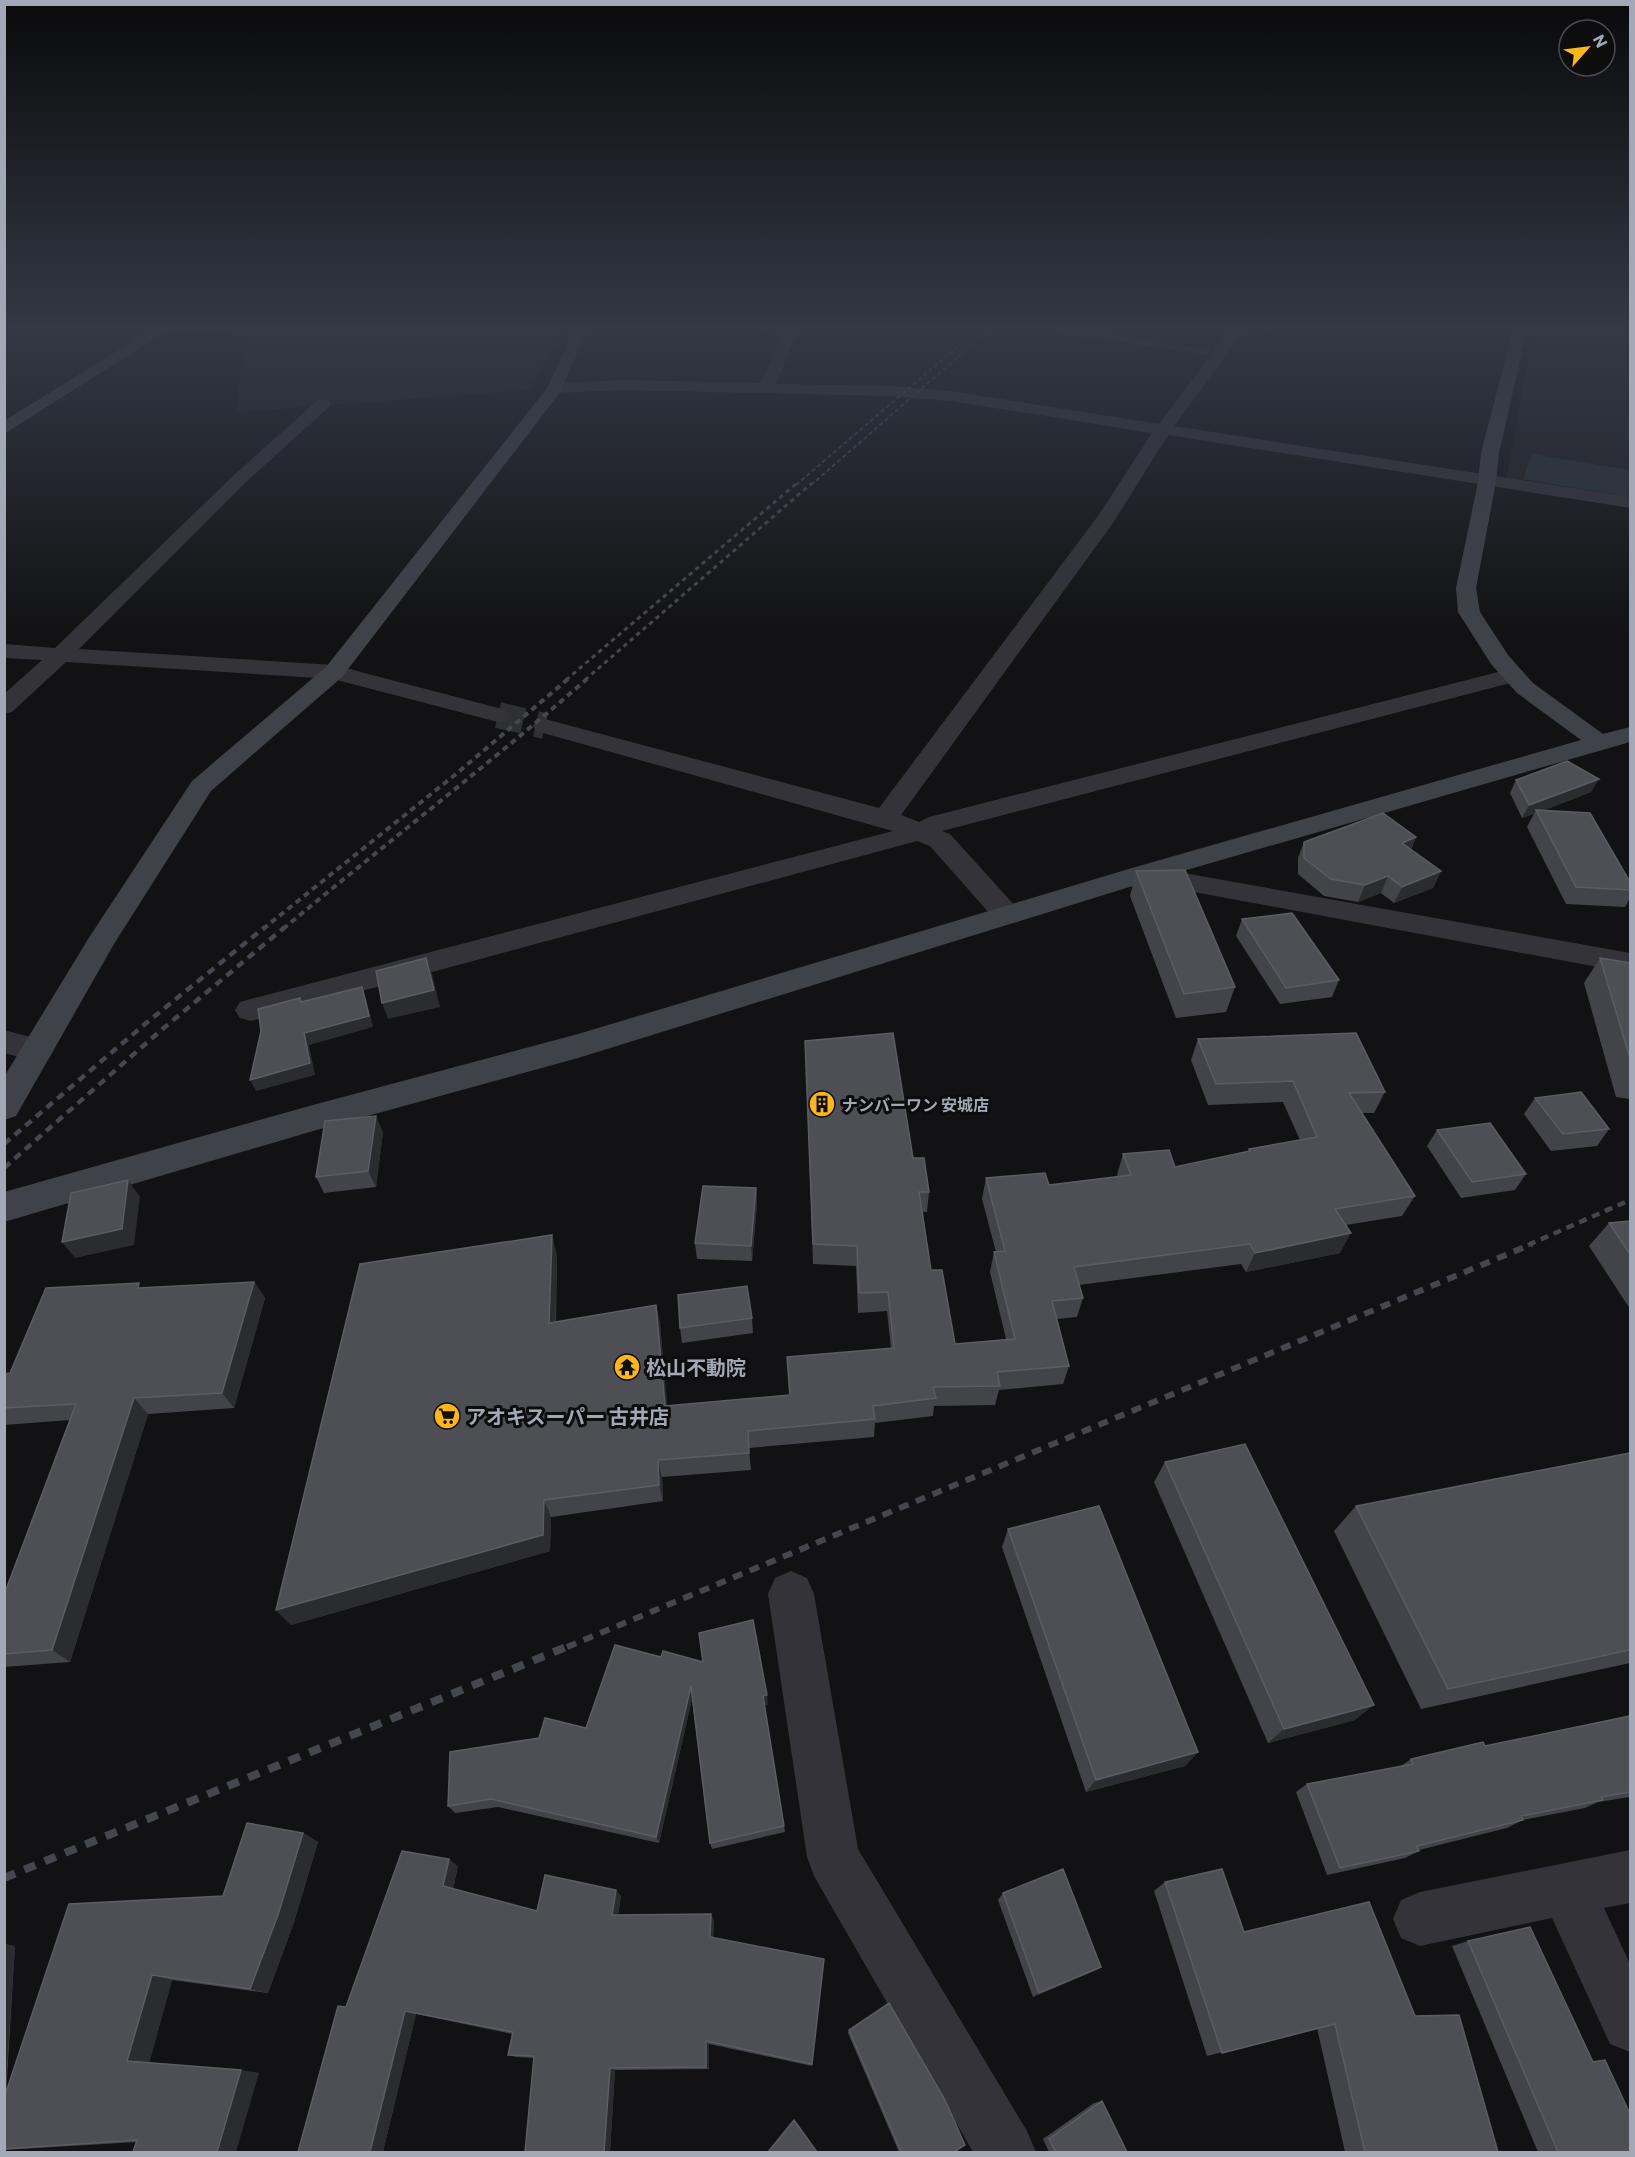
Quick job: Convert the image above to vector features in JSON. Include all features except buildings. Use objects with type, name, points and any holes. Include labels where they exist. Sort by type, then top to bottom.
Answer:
[{"type":"street","points":[[4,707],[64,654],[291,431]]},
{"type":"street","points":[[4,1107],[100,943],[201,786],[334,672],[522,431]]},
{"type":"street","points":[[885,819],[974,694],[1106,519],[1162,431],[1630,503]]},
{"type":"street","points":[[1495,431],[1466,588],[1469,612],[1493,651],[1526,688],[1600,743]]},
{"type":"street","points":[[4,651],[334,672],[498,715]]},
{"type":"street","points":[[251,1010],[922,831],[938,823],[1514,675]]},
{"type":"street","points":[[545,726],[922,831],[940,840],[1007,915]]},
{"type":"street","points":[[4,1207],[313,1118],[578,1046],[1142,874],[1630,734]]},
{"type":"street","points":[[1142,874],[1630,963]]},
{"type":"street","points":[[4,1041],[39,1050]]},
{"type":"street","points":[[791,1594],[833,1857],[1006,2152]]},
{"type":"street","points":[[1420,1919],[1630,1877]]},
{"type":"street","points":[[1566,1888],[1630,2024]]},
{"type":"shaded area","points":[[1515,431],[1630,431],[1630,500],[1506,481]]},
{"type":"shaded area","points":[[1532,454],[1630,470],[1630,497],[1523,479]]},
{"type":"tunnel","points":[[498,715],[545,726]]},
{"type":"railway","points":[[796,485],[859,431]]},
{"type":"railway","points":[[811,485],[873,431]]},
{"type":"railway","points":[[566,680],[797,483]]},
{"type":"railway","points":[[585,680],[812,483]]},
{"type":"railway","points":[[263,929],[456,774],[568,679]]},
{"type":"railway","points":[[283,929],[587,679]]},
{"type":"railway","points":[[4,1144],[145,1024],[265,927]]},
{"type":"railway","points":[[4,1168],[159,1032],[285,927]]},
{"type":"railway","points":[[1528,1245],[1630,1200]]},
{"type":"railway","points":[[567,1647],[1532,1244]]},
{"type":"railway","points":[[4,1878],[571,1645]]},
{"type":"place","name":"ナンバーワン 安城店","points":[[822,1104]]},
{"type":"place","name":"松山不動院","points":[[627,1367]]},
{"type":"place","name":"アオキスーパー 古井店","points":[[447,1416]]}]
